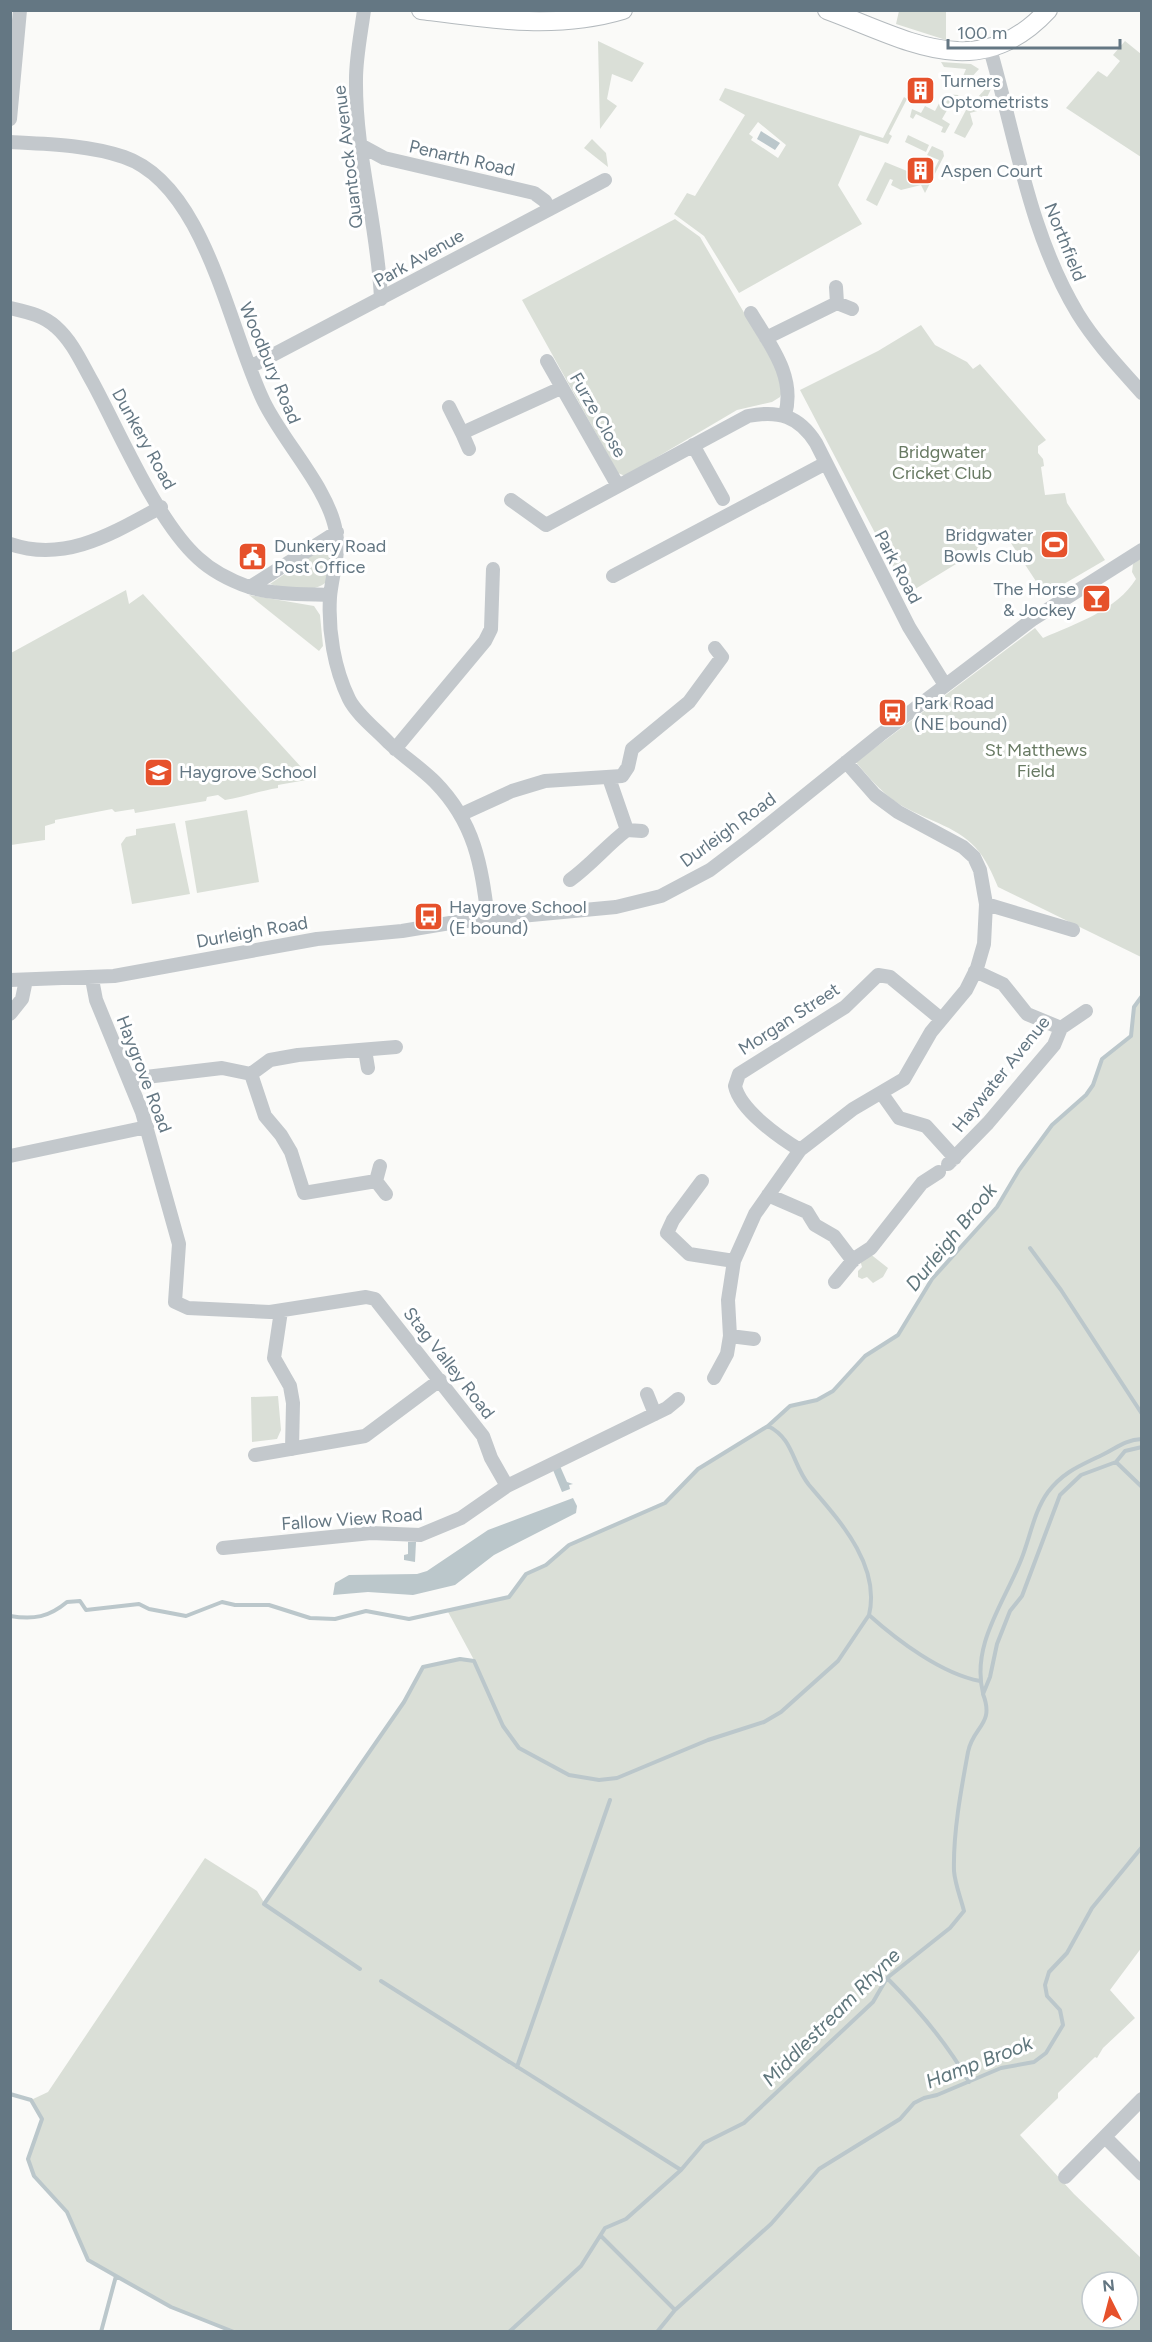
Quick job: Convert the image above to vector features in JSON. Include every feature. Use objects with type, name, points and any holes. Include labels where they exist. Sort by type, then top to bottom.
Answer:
[{"type":"main road","points":[[421,10],[522,21],[561,22],[623,10]]},
{"type":"main road","points":[[827,10],[934,49],[962,51],[990,49],[1018,37],[1048,10]]},
{"type":"street","points":[[10,118],[13,50],[20,10]]},
{"type":"street","name":"Quantock Avenue","points":[[364,10],[356,78],[362,146],[380,261],[381,299]]},
{"type":"street","name":"Northfield","points":[[990,49],[1026,191],[1053,266],[1089,331],[1142,393]]},
{"type":"street","name":"Woodbury Road","points":[[10,142],[96,149],[127,158],[155,174],[175,195],[191,218],[207,252],[250,367],[277,428],[324,497],[337,532],[336,562],[330,595],[331,623],[336,666],[350,702],[395,749],[434,782],[462,814],[475,845],[488,918]]},
{"type":"street","name":"Penarth Road","points":[[362,146],[384,158],[534,193],[545,201],[549,209]]},
{"type":"street","name":"Park Avenue","points":[[250,367],[605,180]]},
{"type":"street","points":[[836,286],[837,303]]},
{"type":"street","points":[[766,338],[837,303],[852,309]]},
{"type":"street","name":"Dunkery Road","points":[[10,308],[38,315],[55,326],[70,341],[140,474],[179,537],[198,558],[222,574],[250,587],[290,594],[330,595]]},
{"type":"street","points":[[751,313],[788,380],[788,403],[785,415]]},
{"type":"street","name":"Furze Close","points":[[547,361],[618,486]]},
{"type":"street","points":[[462,433],[561,388]]},
{"type":"street","points":[[448,406],[469,448]]},
{"type":"street","name":"Furze Close","points":[[511,500],[546,525],[748,416],[774,412],[785,415]]},
{"type":"street","name":"Park Road","points":[[785,415],[806,428],[909,627],[945,685]]},
{"type":"street","points":[[693,445],[709,486],[723,499]]},
{"type":"street","points":[[613,576],[826,463]]},
{"type":"street","points":[[10,544],[29,550],[63,550],[82,546],[161,507]]},
{"type":"street","points":[[250,587],[337,532]]},
{"type":"street","name":"Durleigh Road","points":[[10,980],[92,979],[317,939],[488,918],[616,907],[661,896],[710,870],[945,685],[1042,612],[1142,550]]},
{"type":"street","points":[[395,749],[479,648],[491,629],[493,568]]},
{"type":"street","points":[[491,629],[498,637],[491,646]]},
{"type":"street","points":[[462,814],[512,791],[544,782],[622,776],[628,767],[632,749],[689,702],[722,657],[715,648]]},
{"type":"street","points":[[714,1378],[727,1354],[730,1336],[727,1314],[734,1261],[748,1227],[800,1150],[853,1109],[882,1094],[909,1073],[927,1038],[962,995],[975,971],[985,938],[986,904],[980,870],[968,851],[898,812],[863,784],[846,762]]},
{"type":"street","points":[[609,778],[627,830]]},
{"type":"street","points":[[570,880],[591,865],[609,843],[627,830],[642,831]]},
{"type":"street","points":[[986,904],[1073,930]]},
{"type":"street","points":[[975,971],[999,980],[1028,1014],[1061,1028]]},
{"type":"street","name":"Morgan Street","points":[[800,1150],[777,1135],[745,1103],[735,1086],[739,1074],[845,1007],[878,975],[890,977],[941,1019]]},
{"type":"street","name":"Haygrove Road","points":[[92,979],[96,1000],[147,1127],[179,1244],[175,1302]]},
{"type":"street","points":[[10,1014],[22,999],[26,980]]},
{"type":"street","name":"Haywater Avenue","points":[[835,1282],[853,1261],[871,1248],[922,1183],[947,1165],[1054,1045],[1061,1028],[1086,1011]]},
{"type":"street","points":[[129,1079],[222,1068],[251,1074],[270,1060],[298,1055],[396,1047]]},
{"type":"street","points":[[365,1050],[368,1068]]},
{"type":"street","points":[[251,1074],[265,1116],[281,1135],[291,1152],[307,1208]]},
{"type":"street","points":[[882,1094],[899,1118],[926,1126],[947,1165]]},
{"type":"street","points":[[10,1156],[147,1127]]},
{"type":"street","points":[[376,1181],[380,1166]]},
{"type":"street","points":[[304,1193],[376,1181]]},
{"type":"street","points":[[376,1181],[386,1194]]},
{"type":"street","points":[[657,1244],[702,1181]]},
{"type":"street","points":[[768,1195],[807,1212],[815,1225],[834,1236],[853,1261]]},
{"type":"street","points":[[667,1233],[689,1254],[734,1261]]},
{"type":"street","name":"Stag Valley Road","points":[[175,1302],[188,1308],[253,1312],[281,1311],[366,1297],[375,1299],[483,1436],[491,1458],[507,1486]]},
{"type":"street","points":[[281,1311],[274,1358],[290,1386],[293,1403],[292,1449]]},
{"type":"street","points":[[730,1336],[754,1340]]},
{"type":"street","points":[[255,1455],[365,1436],[440,1380]]},
{"type":"street","points":[[646,1394],[655,1414]]},
{"type":"street","points":[[507,1486],[655,1414],[678,1399]]},
{"type":"street","name":"Fallow View Road","points":[[222,1548],[370,1533],[420,1535],[460,1518],[507,1486]]},
{"type":"street","points":[[1065,2177],[1142,2099]]},
{"type":"street","points":[[1105,2138],[1142,2174]]},
{"type":"green space","points":[[899,11],[946,11],[946,40],[896,24]]},
{"type":"green space","points":[[598,41],[644,63],[632,82],[612,74],[607,99],[617,106],[600,129]]},
{"type":"green space","points":[[1125,41],[1141,54],[1141,157],[1066,108],[1098,71],[1107,77],[1120,61],[1113,55]]},
{"type":"green space","points":[[941,62],[971,64],[979,69],[961,89],[959,86],[966,69],[944,67]]},
{"type":"green space","points":[[988,86],[991,89],[981,110],[970,113],[973,124],[965,138],[954,133],[966,110]]},
{"type":"green space","points":[[725,88],[883,138],[904,97],[907,99],[889,134],[892,136],[888,144],[860,135],[838,185],[862,224],[739,293],[704,236],[674,214],[687,193],[695,196],[745,115],[719,100]],"holes":[[[758,122],[786,145],[778,158],[751,140],[753,137],[749,134]]]},
{"type":"green space","points":[[944,94],[958,95],[962,102],[954,98],[942,119],[950,124],[945,133],[941,132],[943,127],[916,114],[913,119],[910,117],[912,109],[921,113],[925,106],[935,111]]},
{"type":"green space","points":[[908,135],[929,145],[926,152],[905,142]]},
{"type":"green space","points":[[592,139],[606,153],[608,167],[584,148]]},
{"type":"green space","points":[[932,146],[943,151],[944,156],[925,193],[921,185],[901,190],[891,185],[893,180],[890,179],[877,206],[866,200],[885,162],[929,180],[939,160],[927,155]]},
{"type":"green space","points":[[675,219],[700,237],[782,378],[783,388],[780,397],[772,402],[737,410],[625,476],[618,473],[522,300]]},
{"type":"green space","name":"Bridgwater Cricket Club","points":[[921,325],[935,345],[967,362],[973,369],[980,364],[1046,440],[1038,446],[1038,453],[1043,459],[1044,466],[1041,467],[1045,495],[1065,493],[1067,503],[1105,560],[1045,595],[1005,534],[907,594],[800,390],[878,351]]},
{"type":"green space","points":[[329,544],[332,549],[326,582],[321,586],[299,589],[270,584]]},
{"type":"green space","name":"St Matthews Field","points":[[1141,558],[1141,957],[998,887],[991,871],[975,847],[949,828],[893,800],[856,762],[1035,628],[1043,638],[1107,608],[1128,590],[1136,579],[1132,572],[1133,564]]},
{"type":"green space","points":[[126,590],[129,604],[143,594],[312,779],[278,785],[278,788],[225,800],[218,795],[207,797],[206,801],[135,813],[134,809],[115,812],[112,809],[55,820],[55,823],[45,826],[45,840],[11,845],[11,653]]},
{"type":"green space","points":[[249,595],[314,606],[320,615],[323,646],[319,651]]},
{"type":"green space","points":[[247,810],[259,882],[197,893],[185,821]]},
{"type":"green space","points":[[175,823],[190,894],[132,904],[121,844],[126,837],[136,835],[136,829]]},
{"type":"green space","points":[[1141,996],[1142,1947],[1110,1990],[1135,2018],[1103,2048],[1097,2058],[1095,2057],[1058,2093],[1058,2098],[1020,2135],[1074,2194],[1141,2258],[1141,2331],[234,2331],[171,2307],[88,2260],[67,2212],[34,2176],[28,2159],[42,2119],[31,2100],[48,2092],[205,1858],[257,1891],[265,1904],[404,1702],[423,1667],[460,1659],[474,1660],[447,1610],[509,1597],[526,1574],[546,1565],[569,1545],[665,1503],[698,1469],[768,1426],[790,1406],[817,1400],[833,1391],[865,1356],[898,1335],[932,1279],[997,1207],[1019,1170],[1052,1125],[1087,1095],[1094,1085],[1102,1059],[1131,1036],[1134,1007]]},
{"type":"green space","points":[[869,1253],[888,1268],[883,1277],[873,1283],[867,1277],[862,1279],[858,1277],[858,1271],[862,1267],[860,1260]]},
{"type":"green space","points":[[278,1396],[281,1430],[277,1439],[252,1442],[251,1397]]},
{"type":"shaded area","points":[[761,131],[780,143],[775,150],[757,139]]},
{"type":"shaded area","points":[[560,1466],[567,1482],[573,1484],[569,1485],[570,1489],[562,1492],[553,1470]]},
{"type":"shaded area","points":[[573,1498],[577,1506],[576,1513],[494,1555],[455,1585],[413,1595],[368,1592],[333,1595],[335,1583],[349,1575],[417,1574],[427,1571],[488,1530]]},
{"type":"shaded area","points":[[408,1542],[416,1542],[415,1562],[404,1560],[404,1555],[408,1554]]},
{"type":"waterway","name":"Durleigh Brook","points":[[10,1616],[26,1618],[41,1616],[67,1602],[80,1601],[86,1610],[139,1604],[149,1609],[186,1616],[222,1602],[235,1605],[269,1605],[310,1618],[335,1619],[366,1611],[409,1619],[509,1597],[526,1574],[546,1565],[569,1545],[665,1503],[698,1469],[768,1426],[790,1406],[817,1400],[833,1391],[865,1356],[898,1335],[932,1279],[997,1207],[1019,1170],[1052,1125],[1086,1095],[1093,1085],[1102,1059],[1131,1036],[1134,1007],[1142,996]]},
{"type":"waterway","points":[[1030,1248],[1061,1290],[1142,1414]]},
{"type":"waterway","points":[[768,1426],[783,1438],[803,1477],[855,1544],[869,1579],[871,1596],[869,1615],[893,1635],[936,1664],[980,1681]]},
{"type":"waterway","points":[[983,1693],[980,1675],[985,1641],[1021,1560],[1043,1499],[1060,1479],[1074,1469],[1122,1444],[1142,1439]]},
{"type":"waterway","name":"Middlestream Rhyne","points":[[509,2332],[581,2266],[605,2228],[626,2219],[681,2170],[704,2143],[744,2123],[873,2002],[887,1978],[950,1928],[964,1911],[954,1871],[958,1811],[968,1752],[974,1736],[985,1719],[986,1704],[983,1694],[990,1677],[997,1644],[1010,1611],[1022,1596],[1060,1495],[1081,1475],[1116,1462],[1125,1451],[1142,1447]]},
{"type":"waterway","points":[[1116,1462],[1142,1487]]},
{"type":"waterway","points":[[360,1969],[264,1904],[404,1702],[423,1667],[460,1659],[474,1661],[503,1726],[519,1748],[569,1775],[599,1780],[617,1778],[708,1740],[764,1722],[781,1712],[838,1661],[869,1615]]},
{"type":"waterway","points":[[517,2067],[610,1800]]},
{"type":"waterway","name":"Hamp Brook","points":[[657,2332],[675,2310],[771,2224],[819,2169],[900,2119],[914,2103],[1001,2068],[1034,2062],[1046,2053],[1063,2025],[1060,2010],[1047,1996],[1045,1985],[1049,1972],[1067,1953],[1092,1908],[1142,1847]]},
{"type":"waterway","points":[[887,1978],[932,2027],[969,2082]]},
{"type":"waterway","points":[[381,1981],[681,2170]]},
{"type":"waterway","points":[[10,2094],[31,2100],[42,2119],[28,2159],[34,2176],[67,2212],[88,2260],[116,2276]]},
{"type":"waterway","points":[[601,2236],[675,2310]]},
{"type":"waterway","name":"Middlestream Rhyne","points":[[101,2332],[116,2276],[171,2307],[234,2332]]},
{"type":"place","name":"Turners Optometrists","points":[[920,91]]},
{"type":"place","name":"Aspen Court","points":[[920,171]]},
{"type":"place","name":"Bridgwater Bowls Club","points":[[1054,545]]},
{"type":"place","name":"Dunkery Road Post Office","points":[[253,556]]},
{"type":"place","name":"The Horse & Jockey","points":[[1097,599]]},
{"type":"place","name":"Park Road (NE bound)","points":[[893,713]]},
{"type":"place","name":"Haygrove School","points":[[158,772]]},
{"type":"place","name":"Haygrove School (E bound)","points":[[428,917]]}]
